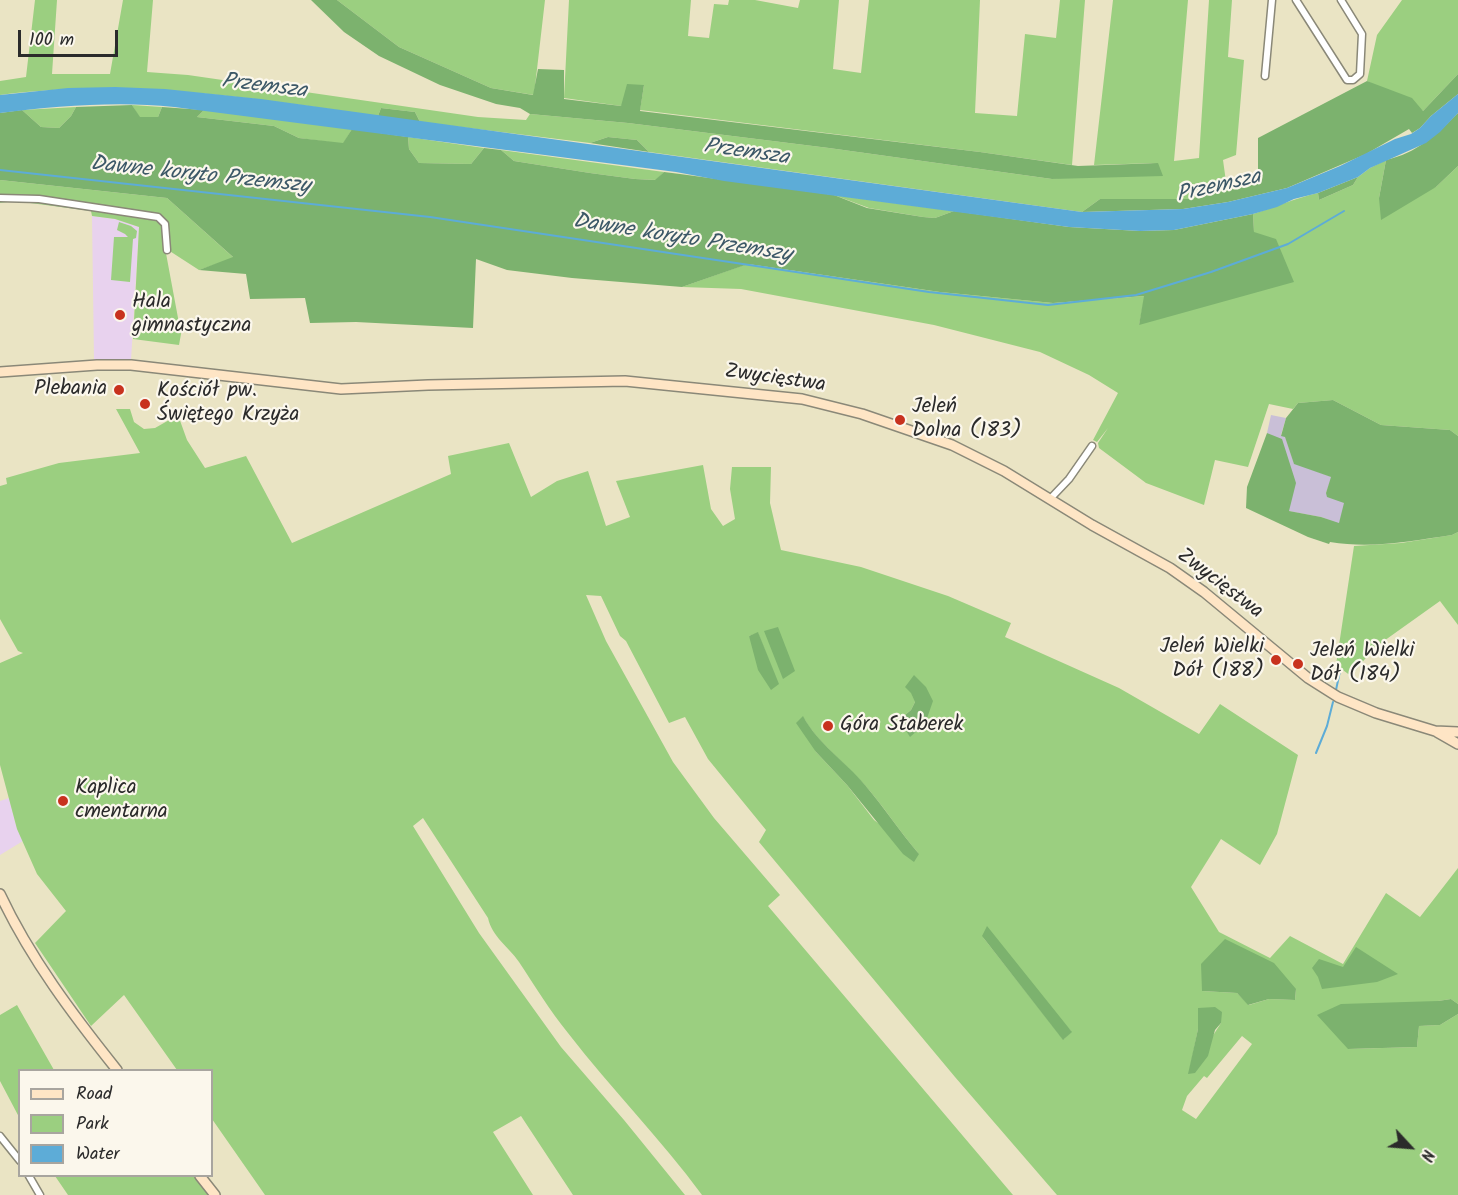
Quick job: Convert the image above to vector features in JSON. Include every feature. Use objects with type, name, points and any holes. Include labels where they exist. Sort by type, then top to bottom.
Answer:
[{"type":"street","points":[[1265,76],[1272,0]]},
{"type":"street","points":[[1296,0],[1347,80],[1353,80],[1360,74],[1362,34],[1341,0]]},
{"type":"street","points":[[0,198],[39,199],[158,218],[165,224],[167,250]]},
{"type":"street","name":"Zwycięstwa","points":[[0,372],[97,365],[131,365],[326,389],[625,381],[774,396],[824,404],[883,420],[941,441],[1004,471],[1092,525],[1188,578],[1321,687],[1357,706],[1435,731],[1458,732]]},
{"type":"street","points":[[1050,499],[1069,478],[1092,446]]},
{"type":"street","points":[[1435,731],[1458,744]]},
{"type":"street","points":[[0,894],[27,945],[62,1000],[115,1069]]},
{"type":"street","points":[[0,1136],[18,1158]]},
{"type":"street","points":[[30,1177],[40,1195]]},
{"type":"street","points":[[201,1177],[215,1195]]},
{"type":"shaded area","points":[[92,216],[115,219],[139,227],[131,360],[94,360]]},
{"type":"shaded area","points":[[1271,415],[1286,418],[1281,435],[1285,436],[1294,463],[1332,477],[1326,493],[1345,503],[1339,524],[1321,517],[1288,511],[1277,438],[1267,433]]},
{"type":"shaded area","points":[[9,798],[17,829],[23,841],[0,855],[0,801]]},
{"type":"green space","points":[[35,0],[57,0],[52,74],[110,74],[123,0],[153,0],[147,72],[188,75],[478,117],[526,120],[530,114],[628,123],[1052,179],[1157,163],[1094,165],[1113,0],[1188,0],[1174,161],[1199,158],[1209,0],[1232,0],[1228,57],[1244,60],[1236,155],[1223,160],[1227,189],[1189,199],[1100,199],[1082,212],[649,152],[637,140],[608,137],[590,143],[420,122],[415,112],[381,108],[378,116],[237,97],[144,89],[49,90],[0,95],[0,81],[26,77]]},
{"type":"green space","points":[[311,0],[337,0],[399,47],[491,88],[533,95],[538,69],[564,70],[564,99],[621,106],[627,84],[644,85],[640,111],[1078,166],[1158,163],[1163,176],[1052,179],[829,148],[628,123],[530,114],[520,108],[496,104],[440,85],[379,56],[344,32]]},
{"type":"green space","points":[[337,0],[545,0],[534,95],[491,88],[399,47]]},
{"type":"green space","points":[[569,0],[691,0],[688,36],[709,38],[714,4],[728,5],[729,0],[755,0],[798,8],[800,0],[839,0],[833,69],[861,73],[869,0],[980,0],[975,113],[1017,116],[1025,34],[1056,38],[1060,0],[1085,0],[1072,165],[640,110],[644,85],[621,106],[564,98]]},
{"type":"green space","points":[[1402,0],[1458,0],[1458,74],[1423,111],[1367,81],[1377,35]]},
{"type":"green space","points":[[1458,74],[1458,94],[1420,128],[1412,133],[1409,129],[1366,154],[1287,188],[1228,202],[1183,209],[1082,212],[1100,199],[1189,199],[1258,181],[1258,138],[1367,81],[1412,98],[1423,111]]},
{"type":"green space","points":[[132,105],[162,107],[158,117],[139,117]]},
{"type":"green space","points":[[132,105],[140,117],[158,117],[162,107],[204,110],[197,117],[274,126],[299,138],[343,143],[352,129],[408,137],[409,149],[419,163],[471,164],[484,148],[501,150],[514,161],[590,173],[655,180],[664,172],[680,174],[834,195],[867,208],[923,217],[935,218],[954,211],[1069,227],[1140,231],[1174,230],[1253,214],[1254,232],[1276,239],[1294,282],[1139,325],[1144,296],[1053,303],[940,292],[748,264],[682,287],[507,270],[476,259],[473,328],[356,322],[310,323],[305,298],[250,299],[246,274],[199,270],[233,257],[167,198],[0,180],[0,113],[22,110],[41,127],[59,128],[76,107]]},
{"type":"green space","points":[[76,107],[59,128],[41,127],[22,110]]},
{"type":"green space","points":[[381,108],[415,112],[420,122],[378,116]]},
{"type":"green space","points":[[204,110],[352,129],[343,144],[299,138],[274,126],[197,117]]},
{"type":"green space","points":[[1458,113],[1458,166],[1436,187],[1381,220],[1379,198],[1386,160],[1417,148],[1434,136]]},
{"type":"green space","points":[[408,137],[484,148],[471,164],[419,163],[409,149]]},
{"type":"green space","points":[[608,137],[637,140],[649,152],[590,143]]},
{"type":"green space","points":[[501,150],[664,172],[656,180],[590,173],[514,161]]},
{"type":"green space","points":[[1386,160],[1379,198],[1436,187],[1458,166],[1458,436],[1450,430],[1381,425],[1333,400],[1298,403],[1293,409],[1269,404],[1248,467],[1215,460],[1204,505],[1146,483],[1099,448],[1098,443],[1108,428],[1097,442],[1093,440],[1118,393],[1089,375],[1040,352],[934,325],[741,289],[682,287],[747,264],[940,292],[1053,303],[1145,296],[1139,325],[1254,232],[1253,214],[1318,193],[1319,200],[1353,185],[1358,177]]},
{"type":"green space","points":[[1358,177],[1353,185],[1319,200],[1318,193]]},
{"type":"green space","points":[[0,180],[167,198],[234,258],[199,270],[165,248],[181,334],[179,345],[133,339],[139,227],[115,219],[92,216],[91,211],[15,201],[0,203]]},
{"type":"green space","points":[[834,195],[954,211],[935,218],[923,217],[869,208]]},
{"type":"green space","points":[[119,222],[137,231],[136,238],[133,239],[130,282],[111,280],[114,237],[128,237],[117,230]]},
{"type":"green space","points":[[1333,400],[1381,425],[1450,430],[1458,436],[1458,532],[1452,535],[1391,543],[1361,545],[1330,542],[1329,544],[1308,537],[1246,508],[1247,487],[1267,433],[1282,439],[1296,483],[1289,511],[1339,523],[1344,503],[1327,497],[1331,477],[1294,464],[1285,437],[1281,436],[1286,418],[1298,403]]},
{"type":"green space","points":[[116,409],[130,409],[134,422],[144,429],[155,428],[178,415],[187,440],[205,468],[246,456],[292,543],[451,474],[448,456],[509,443],[531,497],[557,481],[588,471],[606,526],[630,517],[616,481],[703,465],[711,509],[723,526],[735,519],[730,489],[732,467],[771,467],[770,503],[781,550],[861,567],[948,596],[1011,623],[1005,637],[1119,688],[1199,734],[1220,704],[1298,755],[1277,834],[1260,865],[1221,839],[1191,887],[1219,932],[1270,958],[1290,936],[1343,964],[1386,893],[1420,917],[1458,868],[1458,1004],[1451,999],[1438,1001],[1337,1035],[1349,1049],[1417,1047],[1419,1026],[1440,1025],[1458,1014],[1458,1195],[1057,1195],[955,1077],[759,842],[766,830],[708,759],[685,717],[669,723],[626,641],[620,636],[601,596],[586,595],[606,641],[673,762],[714,818],[780,895],[768,906],[1013,1195],[702,1195],[555,1016],[519,962],[493,931],[488,918],[423,818],[413,826],[479,933],[561,1047],[685,1195],[573,1195],[521,1116],[493,1132],[533,1195],[265,1195],[213,1120],[213,1069],[176,1069],[124,995],[91,1026],[35,943],[66,911],[37,874],[17,829],[0,765],[0,663],[23,653],[18,651],[0,619],[0,486],[7,484],[6,478],[59,463],[140,453]],"holes":[[[758,633],[778,684],[749,636]],[[911,693],[925,724],[899,720],[911,710],[915,702]],[[803,717],[823,744],[870,791],[919,854],[874,820],[847,785],[816,752]],[[982,936],[1071,1031],[1063,1039]],[[1296,989],[1295,1000],[1269,999],[1249,1005],[1237,993],[1202,991]],[[1198,1008],[1221,1023],[1189,1073],[1198,1029]],[[1242,1036],[1252,1044],[1196,1119],[1182,1110],[1187,1096],[1204,1076],[1207,1078]]]},
{"type":"green space","points":[[1458,532],[1458,625],[1440,601],[1374,648],[1351,676],[1336,665],[1354,546],[1401,543],[1452,535]]},
{"type":"green space","points":[[778,627],[795,671],[783,679],[764,631]]},
{"type":"green space","points":[[758,632],[779,684],[771,690],[758,670],[749,636]]},
{"type":"green space","points":[[914,675],[926,687],[933,701],[925,724],[910,737],[899,720],[911,710],[915,702],[905,687]]},
{"type":"green space","points":[[803,716],[824,744],[865,785],[919,854],[914,862],[903,854],[847,785],[816,752],[796,723]]},
{"type":"green space","points":[[987,926],[1072,1032],[1063,1040],[982,936]]},
{"type":"green space","points":[[1225,939],[1274,963],[1296,989],[1295,1000],[1269,999],[1248,1005],[1237,993],[1202,991],[1201,964]]},
{"type":"green space","points":[[1356,947],[1398,974],[1377,982],[1322,989],[1312,968],[1319,959],[1343,967]]},
{"type":"green space","points":[[1451,999],[1458,1004],[1458,1014],[1440,1025],[1419,1026],[1417,1047],[1348,1049],[1317,1015],[1341,1004]]},
{"type":"green space","points":[[17,1005],[53,1069],[18,1069],[18,1115],[0,1081],[0,1015]]},
{"type":"green space","points":[[1215,1007],[1222,1012],[1221,1023],[1215,1030],[1208,1056],[1195,1073],[1188,1074],[1198,1029],[1198,1008]]},
{"type":"green space","points":[[56,1177],[196,1177],[210,1195],[68,1195]]},
{"type":"water","points":[[68,88],[165,89],[261,99],[1082,212],[1183,209],[1228,202],[1287,188],[1340,166],[1395,139],[1411,134],[1458,94],[1458,113],[1426,143],[1370,168],[1358,177],[1318,193],[1253,214],[1174,230],[1140,231],[1069,227],[724,181],[676,172],[174,107],[131,104],[87,105],[0,113],[0,95]]},
{"type":"waterway","name":"Dawne koryto Przemszy","points":[[0,170],[430,217],[929,292],[1048,305],[1136,295],[1211,272],[1288,244],[1344,211]]},
{"type":"waterway","points":[[1336,690],[1340,671]]},
{"type":"waterway","points":[[1316,753],[1327,726],[1333,702]]},
{"type":"place","name":"Hala gimnastyczna","points":[[120,315]]},
{"type":"place","name":"Plebania","points":[[119,390]]},
{"type":"place","name":"Kościół pw. Świętego Krzyża","points":[[145,404]]},
{"type":"place","name":"Jeleń Dolna (183)","points":[[900,420]]},
{"type":"place","name":"Jeleń Wielki Dół (188)","points":[[1276,660]]},
{"type":"place","name":"Jeleń Wielki Dół (184)","points":[[1298,664]]},
{"type":"place","name":"Góra Staberek","points":[[828,726]]},
{"type":"place","name":"Kaplica cmentarna","points":[[63,801]]},
{"type":"water label","name":"Przemsza","points":[[264,88]]},
{"type":"water label","name":"Przemsza","points":[[746,154]]},
{"type":"water label","name":"Przemsza","points":[[1219,188]]}]
